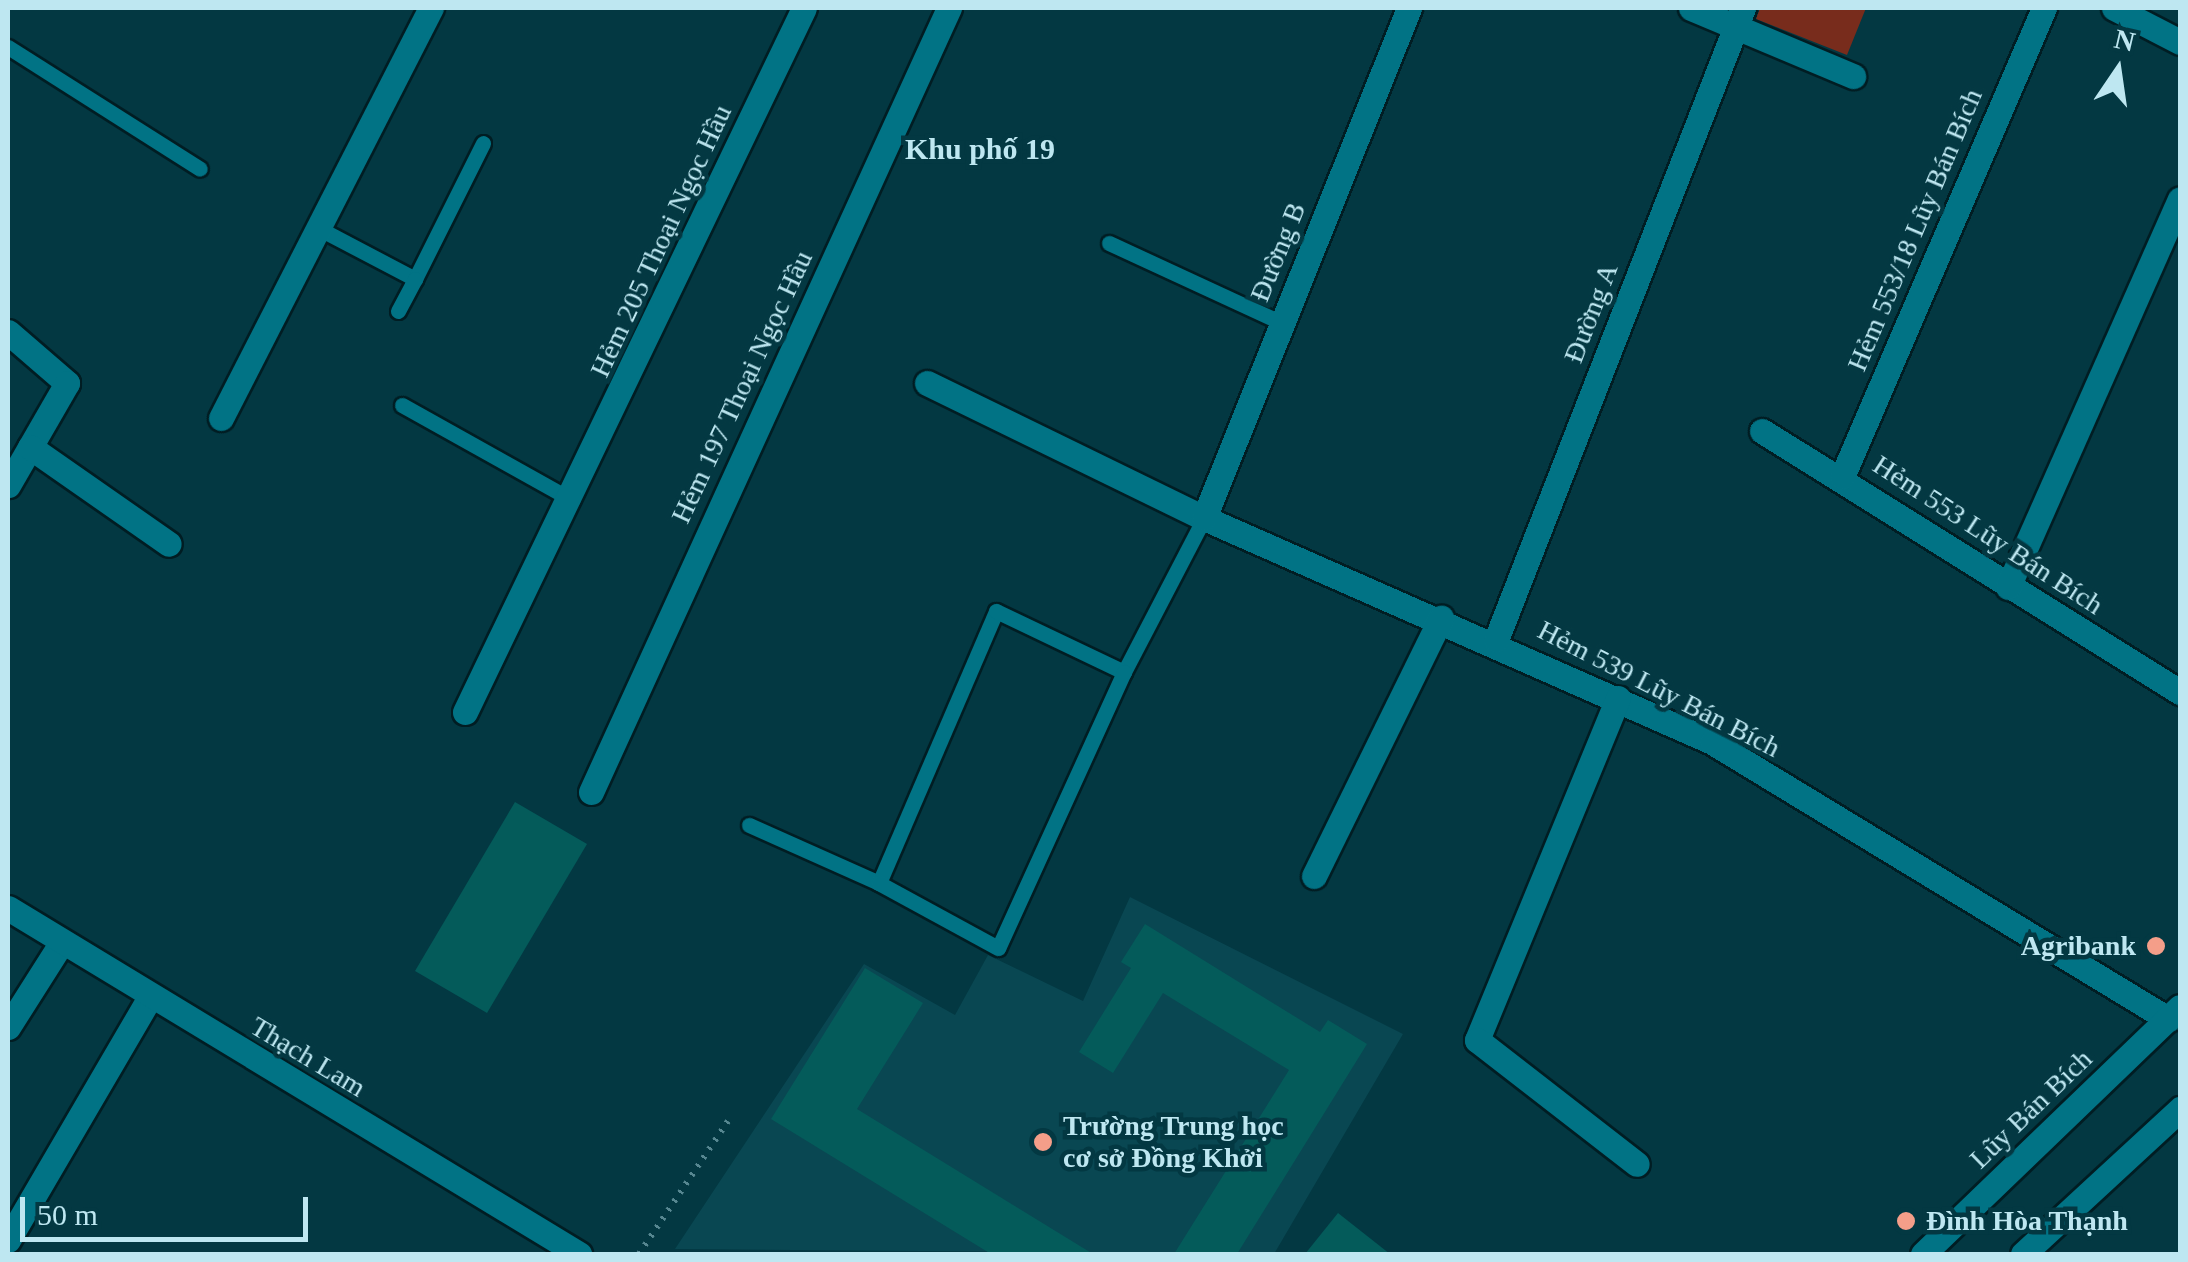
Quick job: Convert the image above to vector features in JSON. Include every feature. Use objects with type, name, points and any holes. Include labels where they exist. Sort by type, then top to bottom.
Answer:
[{"type":"street","points":[[222,418],[431,8]]},
{"type":"street","name":"Hẻm 205 Thoại Ngọc Hầu","points":[[465,712],[572,500],[804,8]]},
{"type":"street","name":"Hẻm 197 Thoại Ngọc Hầu","points":[[591,792],[949,8]]},
{"type":"street","name":"Đường B","points":[[1204,518],[1408,8]]},
{"type":"street","points":[[1691,8],[1740,17],[1853,76]]},
{"type":"street","name":"Hẻm 553/18 Lũy Bán Bích","points":[[1842,477],[2044,8]]},
{"type":"street","points":[[2114,8],[2180,42]]},
{"type":"street","name":"Đường A","points":[[1496,640],[1740,17]]},
{"type":"street","points":[[2008,587],[2180,200]]},
{"type":"street","points":[[8,332],[67,382],[8,485]]},
{"type":"street","name":"Hẻm 539 Lũy Bán Bích","points":[[928,384],[1204,518],[1496,640],[1712,742],[2174,1013]]},
{"type":"street","name":"Hẻm 553 Lũy Bán Bích","points":[[1762,431],[1842,477],[2008,587],[2180,692]]},
{"type":"street","points":[[30,448],[170,544]]},
{"type":"street","points":[[1314,876],[1441,618]]},
{"type":"street","points":[[1618,698],[1478,1030],[1481,1046],[1637,1164]]},
{"type":"street","name":"Thạch Lam","points":[[8,908],[579,1254]]},
{"type":"street","points":[[8,1027],[62,942]]},
{"type":"street","points":[[26,1254],[8,1242],[150,997]]},
{"type":"street","name":"Lũy Bán Bích","points":[[1922,1254],[2174,1013]]},
{"type":"street","points":[[2023,1254],[2180,1109]]},
{"type":"lane","points":[[8,47],[200,169]]},
{"type":"lane","points":[[398,311],[483,143]]},
{"type":"lane","points":[[318,228],[415,279]]},
{"type":"lane","points":[[1110,243],[1282,322]]},
{"type":"lane","points":[[402,405],[572,500]]},
{"type":"lane","points":[[749,825],[879,883],[998,948],[1124,672],[1204,518]]},
{"type":"lane","points":[[879,883],[996,611],[1124,672]]},
{"type":"path","points":[[639,1254],[728,1121]]},
{"type":"shaded area","points":[[1760,8],[1866,8],[1847,55],[1756,19]]},
{"type":"shaded area","name":"Trường Trung học cơ sở Đồng Khởi","points":[[1130,897],[1403,1034],[1274,1254],[675,1249],[864,964],[955,1015],[988,955],[1083,1001]]},
{"type":"building","points":[[515,802],[587,844],[487,1013],[415,971]]},
{"type":"building","points":[[1145,924],[1320,1032],[1328,1020],[1367,1044],[1237,1254],[1174,1254],[1289,1070],[1163,993],[1113,1073],[1079,1052],[1131,968],[1121,962]]},
{"type":"building","points":[[865,968],[923,1003],[857,1109],[1093,1254],[991,1254],[771,1119]]},
{"type":"building","points":[[1338,1213],[1390,1254],[1305,1254]]},
{"type":"place","name":"Agribank","points":[[2156,946]]},
{"type":"place","name":"Trường Trung học cơ sở Đồng Khởi","points":[[1043,1142]]},
{"type":"place","name":"Đình Hòa Thạnh","points":[[1906,1221]]},
{"type":"district","name":"Khu phố 19","points":[[980,149]]}]
